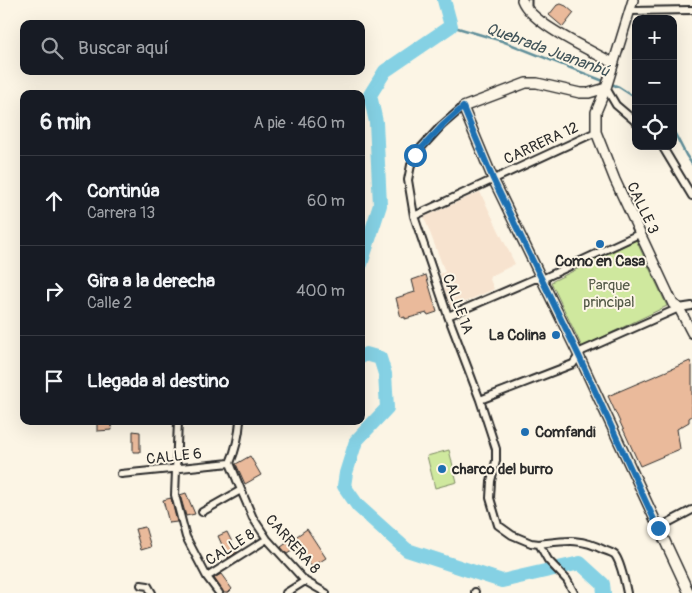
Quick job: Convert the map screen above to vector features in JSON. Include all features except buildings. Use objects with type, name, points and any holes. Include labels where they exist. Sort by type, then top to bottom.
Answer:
[{"type":"main road","points":[[522,0],[524,6],[549,28],[613,65]]},
{"type":"main road","name":"CALLE 3","points":[[633,0],[606,87],[596,112],[596,132],[614,180],[639,234],[673,304],[679,308],[692,333]]},
{"type":"main road","points":[[606,87],[589,93],[580,93],[537,83],[526,83],[463,107],[493,179],[579,356],[689,593]]},
{"type":"street","points":[[631,11],[692,10]]},
{"type":"street","points":[[606,87],[616,106],[632,119]]},
{"type":"street","name":"CALLE 1A","points":[[463,107],[418,151],[413,160],[408,180],[414,216],[496,449],[490,498],[498,525],[512,535],[539,544]]},
{"type":"street","name":"CARRERA 12","points":[[414,216],[596,132]]},
{"type":"street","points":[[664,150],[692,196]]},
{"type":"street","points":[[448,316],[534,279],[542,279],[639,234]]},
{"type":"street","points":[[480,400],[573,364],[582,351],[679,308],[692,306]]},
{"type":"street","points":[[178,425],[175,496],[186,537],[206,577],[219,593]]},
{"type":"street","points":[[230,462],[240,433],[240,425]]},
{"type":"street","name":"CALLE 6","points":[[121,474],[230,462]]},
{"type":"street","name":"CARRERA 8","points":[[230,462],[253,518],[267,539],[305,580],[326,593]]},
{"type":"street","points":[[202,512],[240,490]]},
{"type":"street","points":[[658,528],[692,510]]},
{"type":"street","name":"CALLE 8","points":[[206,577],[267,539]]},
{"type":"street","points":[[574,593],[567,580],[548,560],[539,544],[580,541],[597,546],[615,555],[624,575],[627,593]]},
{"type":"street","points":[[286,593],[305,580]]},
{"type":"street","points":[[141,585],[148,586],[152,593]]},
{"type":"lane","points":[[529,11],[530,0]]},
{"type":"shaded area","points":[[480,192],[515,264],[489,277],[494,289],[451,308],[440,274],[445,272],[424,217]]},
{"type":"green space","name":"Parque principal","points":[[636,240],[667,306],[582,347],[551,282]]},
{"type":"green space","name":"charco del burro","points":[[449,450],[457,482],[435,488],[427,456]]},
{"type":"waterway","points":[[365,252],[380,205],[376,122],[370,95],[385,71],[451,26],[444,0]]},
{"type":"waterway","name":"Quebrada Juananbú","points":[[451,26],[502,41],[606,82]]},
{"type":"waterway","name":"Quebrada Juananbú","points":[[611,84],[632,95]]},
{"type":"waterway","name":"Quebrada Juananbú","points":[[677,138],[692,164]]},
{"type":"waterway","points":[[365,355],[380,358],[385,374],[387,408],[356,441],[346,473],[344,486],[358,506],[407,550],[502,581],[580,563],[603,584],[604,593]]},
{"type":"place","name":"Como en Casa","points":[[600,244]]},
{"type":"place","name":"La Colina","points":[[556,335]]},
{"type":"place","name":"Comfandi","points":[[525,432]]},
{"type":"place","name":"charco del burro","points":[[442,469]]},
{"type":"route","points":[[415,155],[463,107],[493,179],[579,356],[658,528]]}]
